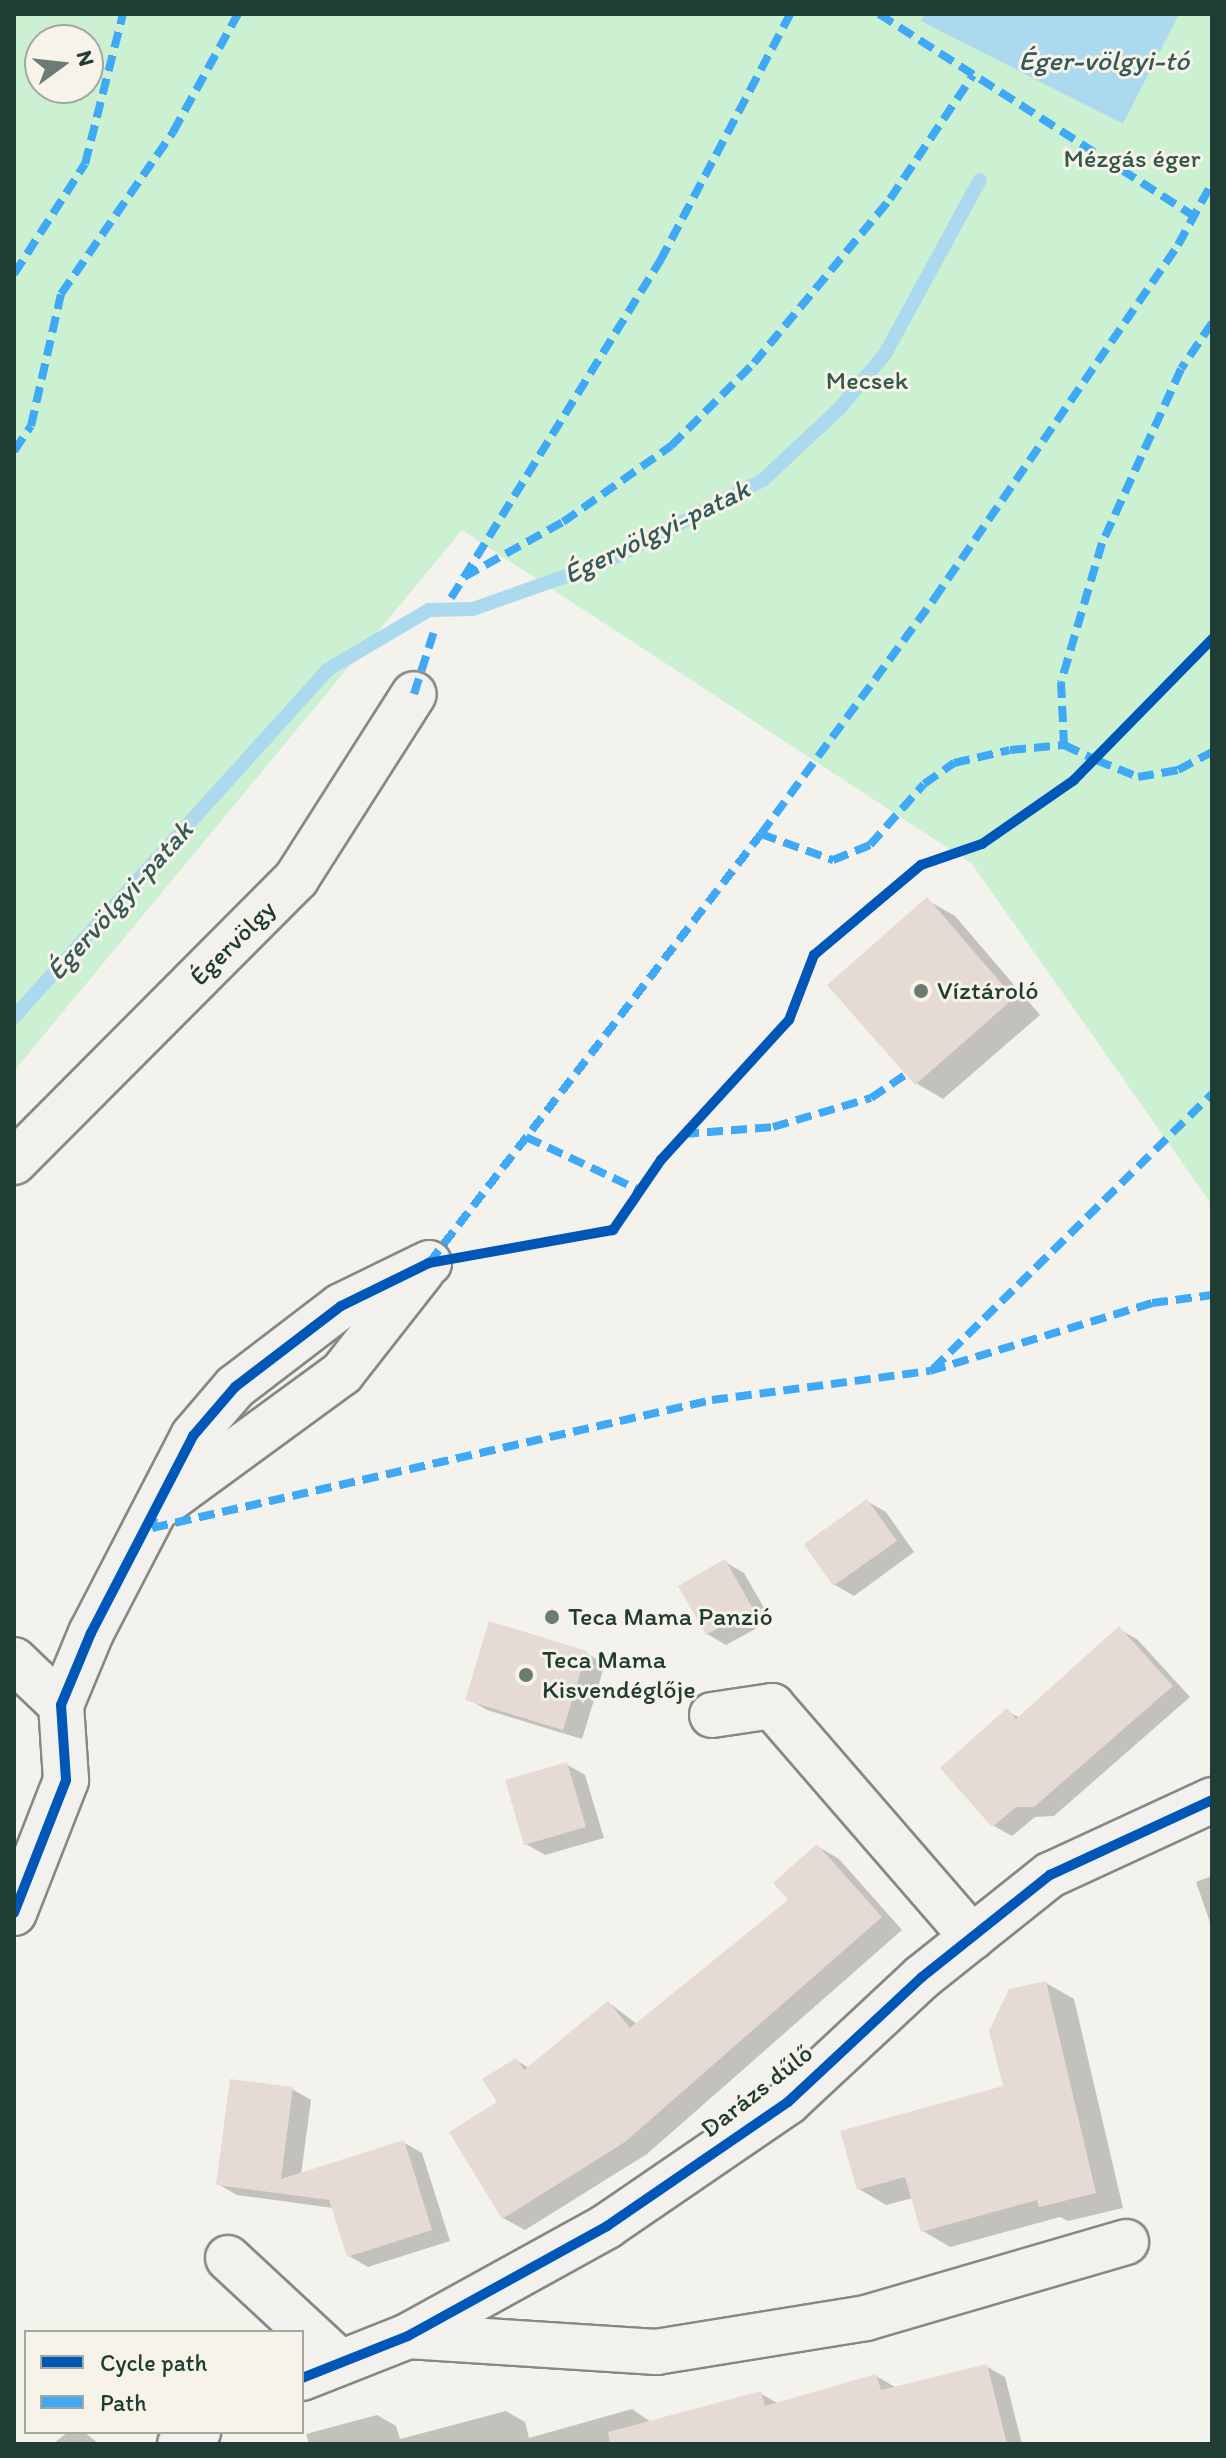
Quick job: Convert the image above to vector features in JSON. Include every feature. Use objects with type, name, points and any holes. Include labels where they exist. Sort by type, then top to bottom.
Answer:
[{"type":"street","name":"Égervölgy","points":[[14,1162],[296,879],[414,694]]},
{"type":"street","points":[[14,1913],[66,1780],[61,1705],[91,1633],[193,1436],[235,1387],[341,1306],[429,1263],[342,1373],[156,1509]]},
{"type":"street","points":[[14,1660],[21,1673],[61,1705]]},
{"type":"street","points":[[712,1715],[772,1706],[972,1937]]},
{"type":"street","name":"Darázs dűlő","points":[[304,2350],[321,2370],[408,2336],[607,2226],[788,2102],[972,1937],[1050,1875],[1212,1800]]},
{"type":"street","name":"Darázs dűlő","points":[[408,2336],[656,2352],[866,2318],[1126,2242]]},
{"type":"street","name":"Darázs dűlő","points":[[228,2258],[288,2330]]},
{"type":"green space","name":"Mecsek","points":[[14,14],[925,14],[922,21],[1123,124],[1179,14],[1212,14],[1212,1205],[972,864],[462,530],[14,1071]]},
{"type":"water","name":"Éger-völgyi-tó","points":[[925,14],[1179,14],[1123,124],[921,21]]},
{"type":"building","name":"Víztároló","points":[[927,897],[1014,998],[915,1085],[827,985]]},
{"type":"building","points":[[867,1499],[897,1541],[833,1586],[804,1544]]},
{"type":"building","points":[[725,1559],[753,1609],[706,1635],[678,1586]]},
{"type":"building","name":"Teca Mama Kisvendéglője","points":[[489,1621],[587,1651],[563,1730],[465,1700]]},
{"type":"building","points":[[1119,1626],[1173,1686],[1034,1807],[1016,1807],[992,1827],[940,1768],[1007,1708],[1016,1719]]},
{"type":"building","points":[[567,1762],[586,1827],[524,1845],[505,1780]]},
{"type":"building","points":[[817,1844],[882,1917],[625,2142],[502,2219],[449,2132],[497,2102],[482,2079],[516,2058],[524,2070],[608,2001],[630,2028],[788,1900],[773,1883]]},
{"type":"building","points":[[1046,1981],[1096,2193],[1039,2207],[1037,2200],[921,2232],[905,2177],[857,2190],[840,2131],[1003,2086],[989,2031],[1009,1989]]},
{"type":"building","points":[[230,2079],[293,2087],[281,2179],[404,2140],[432,2230],[347,2257],[329,2200],[216,2185]]},
{"type":"building","points":[[987,2364],[1007,2444],[610,2444],[608,2432],[761,2391],[765,2406],[876,2374],[881,2390]]},
{"type":"waterway","name":"Égervölgyi-patak","points":[[14,1017],[327,670],[429,610],[473,609],[606,562],[763,480],[840,408],[885,354],[980,180]]},
{"type":"marked path","points":[[14,274],[85,164],[123,14]]},
{"type":"marked path","points":[[14,451],[31,426],[61,294],[173,132],[238,14]]},
{"type":"marked path","points":[[451,598],[660,261],[790,14]]},
{"type":"marked path","points":[[879,14],[1191,214]]},
{"type":"marked path","points":[[464,577],[563,522],[671,446],[754,363],[890,199],[973,75]]},
{"type":"marked path","points":[[429,1263],[761,834],[934,599],[1178,245],[1212,183]]},
{"type":"marked path","points":[[1212,323],[1181,369],[1102,543],[1061,682],[1064,745],[1096,760],[1138,777],[1178,770],[1212,752]]},
{"type":"marked path","points":[[414,694],[435,628]]},
{"type":"marked path","points":[[761,834],[833,860],[870,845],[924,784],[954,763],[1010,750],[1064,745]]},
{"type":"marked path","points":[[683,1134],[773,1127],[871,1098],[905,1075]]},
{"type":"marked path","points":[[933,1369],[1212,1094]]},
{"type":"marked path","points":[[526,1137],[639,1190]]},
{"type":"marked path","points":[[154,1518],[152,1528],[712,1400],[930,1371],[1152,1303],[1212,1295]]},
{"type":"cycle path","points":[[14,1913],[66,1780],[61,1705],[91,1633],[193,1436],[235,1387],[341,1306],[429,1263],[613,1230],[661,1160],[789,1020],[814,955],[921,865],[982,844],[1074,780],[1212,639]]},
{"type":"cycle path","points":[[304,2377],[408,2336],[607,2226],[788,2102],[922,1977],[1050,1875],[1212,1800]]},
{"type":"place","name":"Víztároló","points":[[921,991]]},
{"type":"place","name":"Teca Mama Panzió","points":[[552,1617]]},
{"type":"place","name":"Teca Mama Kisvendéglője","points":[[526,1675]]},
{"type":"park label","name":"Mézgás éger","points":[[1132,159]]}]
